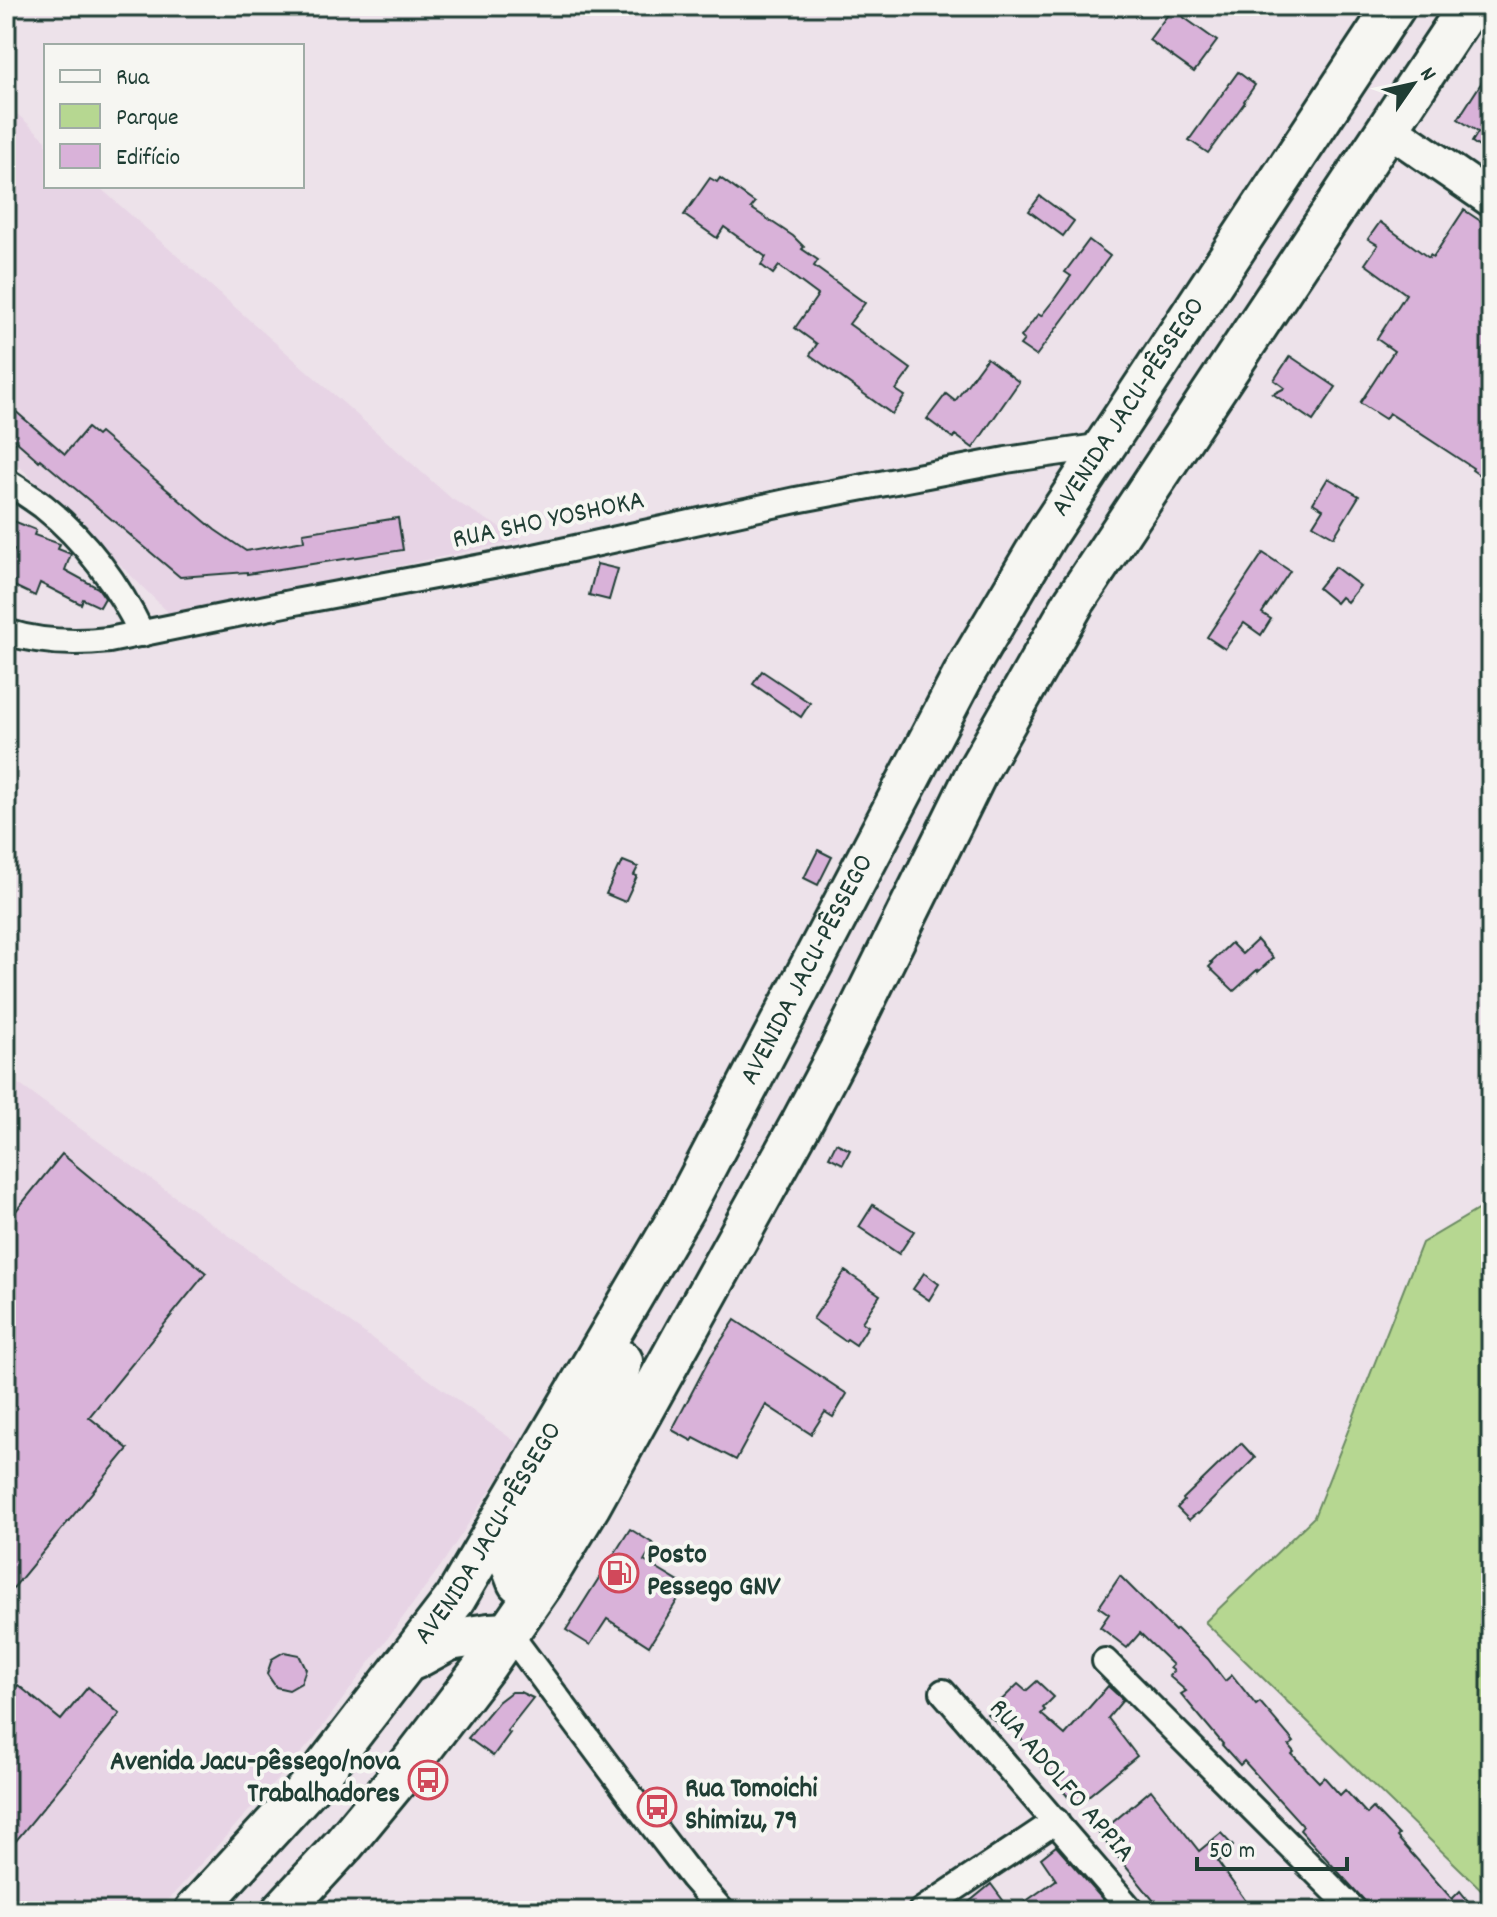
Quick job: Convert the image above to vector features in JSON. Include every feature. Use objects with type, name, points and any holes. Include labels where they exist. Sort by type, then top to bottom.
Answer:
[{"type":"highway","name":"AVENIDA JACU-PÊSSEGO","points":[[195,1911],[318,1777],[417,1658],[455,1599],[684,1208],[965,672],[1046,535],[1394,6]]},
{"type":"highway","points":[[1388,128],[1371,110],[1363,88],[1394,6]]},
{"type":"highway","name":"AVENIDA JACU-PÊSSEGO","points":[[287,1906],[344,1844],[410,1764],[485,1666],[542,1584],[590,1505],[802,1122],[977,772],[1074,602],[1469,6]]},
{"type":"highway","points":[[1323,114],[1339,109],[1360,112],[1388,128]]},
{"type":"highway","points":[[417,1658],[449,1640],[509,1633],[492,1581],[588,1425],[658,1293],[662,1245]]},
{"type":"highway","points":[[542,1584],[518,1582],[513,1569],[613,1402],[622,1361]]},
{"type":"highway","points":[[287,1906],[302,1859],[452,1678],[455,1671],[446,1656],[438,1653],[417,1658]]},
{"type":"main road","points":[[1388,128],[1491,199]]},
{"type":"street","name":"RUA SHO YOSHOKA","points":[[6,632],[47,642],[81,644],[142,634],[525,559],[811,497],[1006,460],[1104,446]]},
{"type":"street","points":[[6,481],[56,517],[95,559],[130,608],[142,634]]},
{"type":"street","points":[[509,1633],[683,1865],[722,1911]]},
{"type":"street","points":[[1105,1661],[1355,1911]]},
{"type":"street","name":"RUA ADOLFO APPIA","points":[[943,1692],[1132,1911]]},
{"type":"street","points":[[921,1911],[1056,1821]]},
{"type":"shaded area","points":[[6,104],[44,138],[44,188],[100,188],[452,499],[521,540],[170,614],[6,453]]},
{"type":"shaded area","points":[[6,1075],[520,1445],[440,1567],[312,1741],[158,1911],[6,1911]]},
{"type":"green space","points":[[1491,1202],[1491,1899],[1205,1622],[1314,1517],[1422,1243]]},
{"type":"building","points":[[1172,9],[1217,41],[1194,72],[1149,40]]},
{"type":"building","points":[[1491,68],[1491,155],[1472,142],[1478,132],[1458,119]]},
{"type":"building","points":[[1238,72],[1255,85],[1208,153],[1189,140]]},
{"type":"building","points":[[710,178],[717,182],[720,178],[755,203],[751,208],[793,236],[804,247],[802,249],[818,260],[814,266],[865,303],[849,324],[911,369],[896,390],[905,396],[892,414],[810,355],[817,344],[795,328],[818,295],[779,266],[773,274],[761,265],[766,257],[724,227],[717,238],[684,215]]},
{"type":"building","points":[[1040,196],[1074,221],[1063,236],[1029,211]]},
{"type":"building","points":[[1464,210],[1491,228],[1491,483],[1389,413],[1385,419],[1360,403],[1394,351],[1377,339],[1406,294],[1365,264],[1378,245],[1368,239],[1380,222],[1429,258],[1430,255],[1433,257]]},
{"type":"building","points":[[1089,240],[1110,256],[1036,356],[1020,345],[1024,340],[1021,337],[1071,276],[1065,272]]},
{"type":"building","points":[[1290,356],[1336,387],[1313,421],[1273,394],[1285,388],[1274,380]]},
{"type":"building","points":[[987,358],[1019,382],[973,448],[927,419],[946,394],[955,401]]},
{"type":"building","points":[[6,403],[65,454],[87,428],[97,436],[100,433],[215,530],[246,551],[304,541],[303,533],[398,518],[403,550],[247,574],[180,577],[16,441],[6,456]]},
{"type":"building","points":[[1328,478],[1359,496],[1334,537],[1313,525],[1323,509],[1313,503]]},
{"type":"building","points":[[11,520],[36,530],[34,535],[60,544],[58,549],[71,554],[65,570],[98,588],[105,598],[100,607],[83,599],[81,604],[40,583],[35,596],[12,585],[14,581],[6,578],[6,568],[14,550],[6,547],[6,532]]},
{"type":"building","points":[[1263,553],[1290,571],[1262,613],[1271,619],[1261,635],[1244,623],[1225,649],[1207,637]]},
{"type":"building","points":[[597,564],[618,569],[609,600],[589,595]]},
{"type":"building","points":[[1335,567],[1360,586],[1347,602],[1341,597],[1336,603],[1318,588]]},
{"type":"building","points":[[762,671],[810,703],[801,717],[753,684]]},
{"type":"building","points":[[818,850],[832,857],[818,885],[804,878]]},
{"type":"building","points":[[623,861],[638,867],[625,902],[606,894]]},
{"type":"building","points":[[1257,940],[1273,958],[1234,991],[1209,967],[1211,962],[1231,943],[1242,954]]},
{"type":"building","points":[[836,1143],[850,1150],[843,1164],[829,1157]]},
{"type":"building","points":[[62,1154],[206,1273],[89,1417],[128,1449],[6,1597],[6,1223]]},
{"type":"building","points":[[873,1205],[914,1231],[899,1254],[859,1227]]},
{"type":"building","points":[[845,1271],[880,1295],[862,1322],[868,1326],[856,1345],[813,1319]]},
{"type":"building","points":[[924,1273],[939,1284],[929,1300],[913,1289]]},
{"type":"building","points":[[735,1320],[847,1394],[833,1417],[825,1412],[811,1434],[766,1405],[736,1460],[672,1430],[711,1356]]},
{"type":"building","points":[[1241,1443],[1255,1458],[1189,1520],[1177,1508],[1183,1499]]},
{"type":"building","points":[[630,1529],[654,1544],[644,1561],[685,1588],[649,1646],[607,1619],[590,1645],[566,1630]]},
{"type":"building","points":[[1120,1576],[1208,1659],[1225,1681],[1232,1675],[1256,1705],[1260,1702],[1294,1742],[1289,1746],[1294,1752],[1292,1754],[1319,1782],[1324,1777],[1340,1795],[1345,1790],[1367,1814],[1373,1808],[1452,1899],[1460,1891],[1476,1911],[1374,1911],[1300,1830],[1303,1826],[1244,1761],[1240,1765],[1222,1745],[1181,1694],[1186,1691],[1169,1676],[1174,1671],[1170,1668],[1173,1665],[1140,1633],[1127,1648],[1100,1627],[1109,1614],[1099,1607]]},
{"type":"building","points":[[284,1652],[299,1655],[306,1669],[301,1683],[289,1690],[276,1687],[267,1674],[272,1659]]},
{"type":"building","points":[[1037,1681],[1054,1697],[1041,1714],[1065,1735],[1108,1686],[1123,1700],[1108,1718],[1137,1756],[1076,1806],[1028,1755],[1032,1750],[1010,1728],[1007,1731],[987,1714],[1018,1684],[1026,1691]]},
{"type":"building","points":[[18,1685],[61,1720],[88,1687],[120,1714],[6,1853],[6,1699]]},
{"type":"building","points":[[511,1692],[533,1698],[507,1731],[510,1733],[493,1756],[468,1738],[498,1702]]},
{"type":"building","points":[[1151,1790],[1199,1851],[1221,1833],[1233,1846],[1218,1862],[1253,1911],[1162,1911],[1099,1834]]},
{"type":"building","points":[[1056,1846],[1112,1911],[1012,1911],[1056,1880],[1041,1858]]},
{"type":"building","points":[[991,1884],[1011,1911],[958,1911]]},
{"type":"place","name":"Posto Pessego GNV","points":[[619,1573]]},
{"type":"place","name":"Avenida Jacu-pêssego/nova Trabalhadores","points":[[428,1780]]},
{"type":"place","name":"Rua Tomoichi Shimizu, 79","points":[[657,1807]]}]
